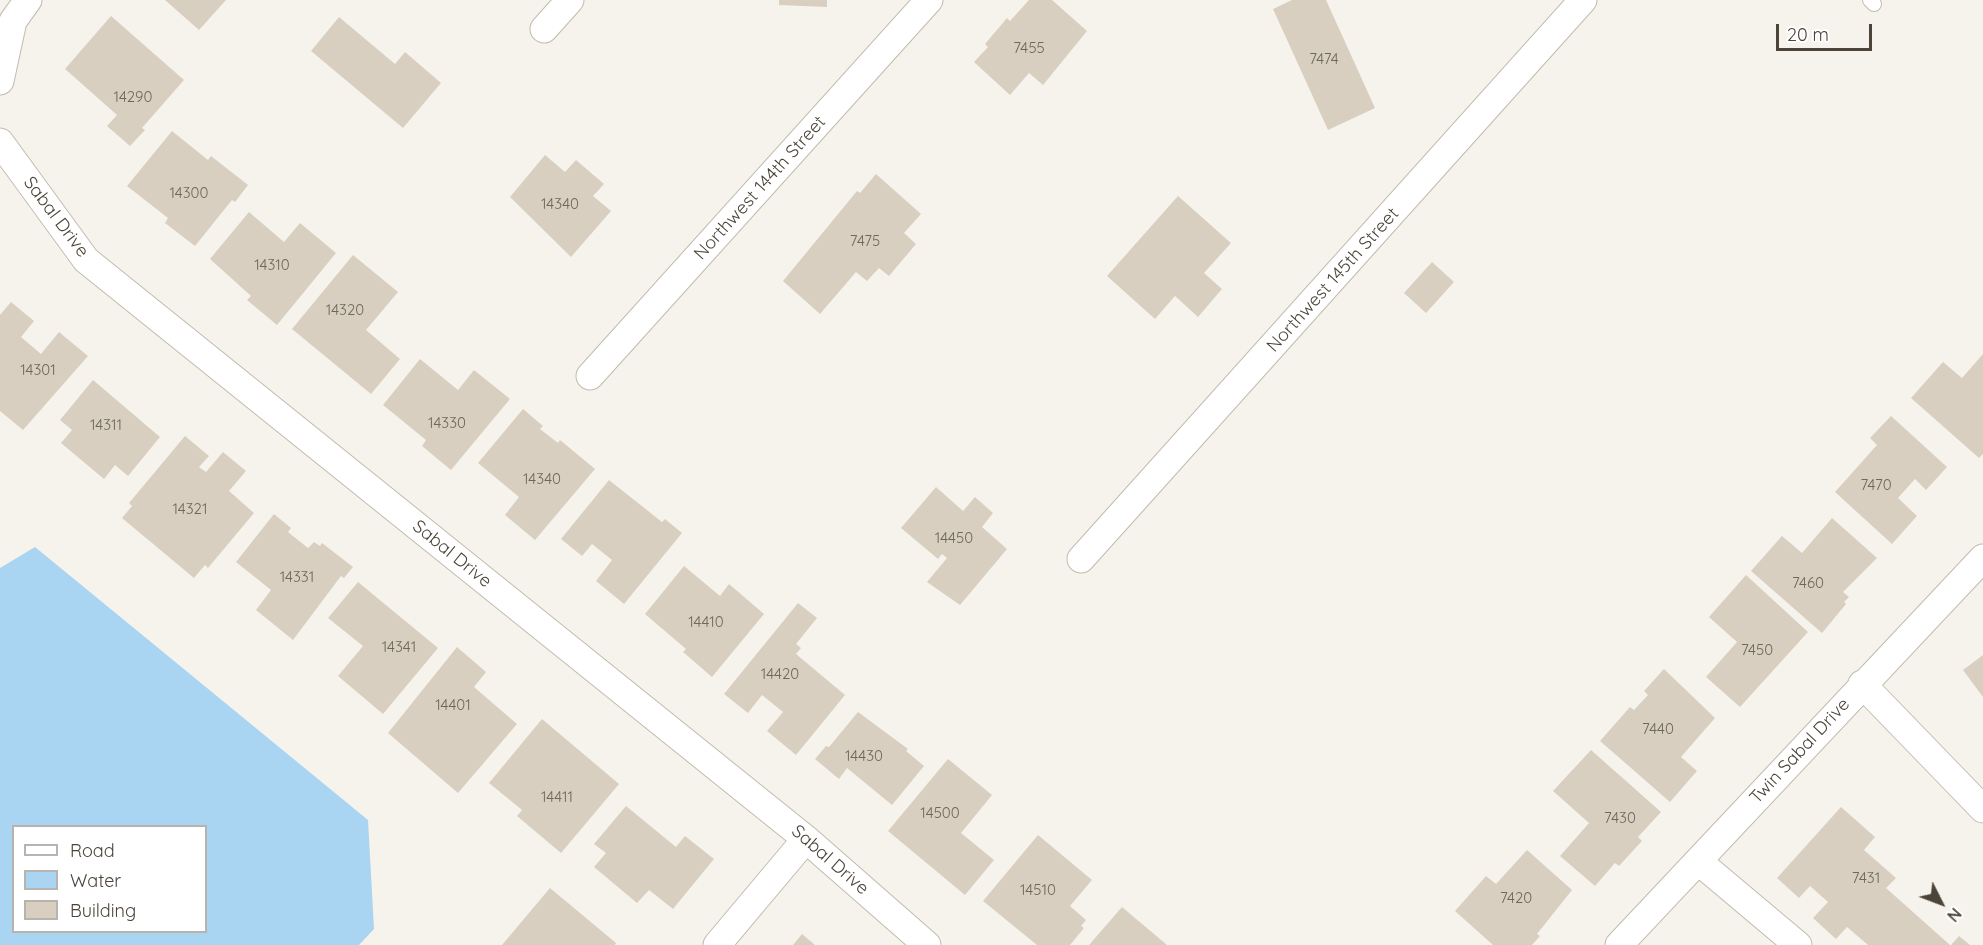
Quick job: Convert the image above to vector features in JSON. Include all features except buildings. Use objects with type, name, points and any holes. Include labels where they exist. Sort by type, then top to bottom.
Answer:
[{"type":"street","points":[[0,81],[13,21],[28,0]]},
{"type":"street","points":[[544,29],[570,0]]},
{"type":"street","name":"Northwest 144th Street","points":[[590,376],[929,0]]},
{"type":"street","name":"Northwest 145th Street","points":[[1081,559],[1583,0]]},
{"type":"street","name":"Sabal Drive","points":[[0,142],[86,260],[806,839],[927,945]]},
{"type":"street","name":"Twin Sabal Drive","points":[[1619,945],[1862,684],[1983,558]]},
{"type":"street","points":[[1862,684],[1983,808]]},
{"type":"street","points":[[717,945],[806,839]]},
{"type":"street","points":[[1698,861],[1798,945]]},
{"type":"water","points":[[35,547],[368,820],[374,929],[359,945],[0,945],[0,568]]}]
